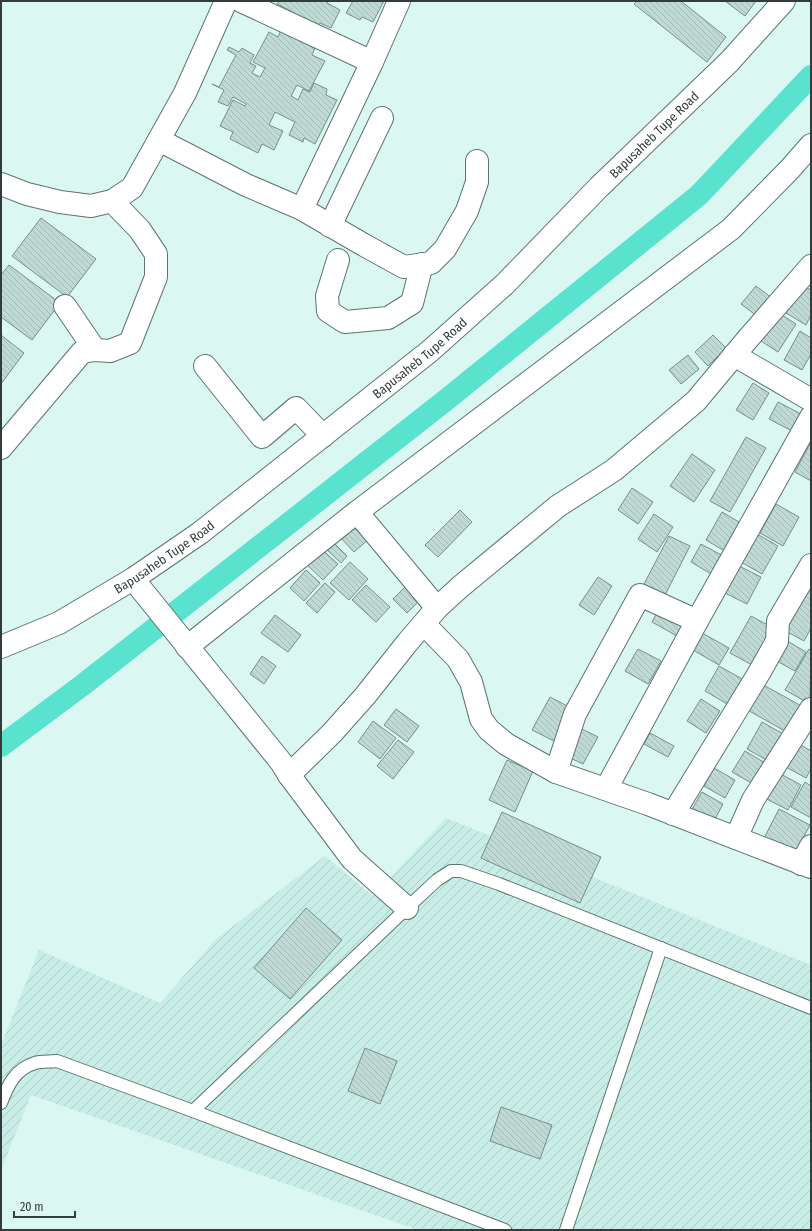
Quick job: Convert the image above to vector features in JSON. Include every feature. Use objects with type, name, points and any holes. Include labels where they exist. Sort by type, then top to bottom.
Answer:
[{"type":"street","points":[[1,184],[27,194],[60,202],[91,206],[112,201],[132,188],[185,93],[226,1]]},
{"type":"street","points":[[241,1],[372,62]]},
{"type":"street","points":[[302,209],[372,62],[399,1]]},
{"type":"street","name":"Bapusaheb Tupe Road","points":[[1,647],[59,623],[137,584],[430,351],[505,284],[599,188],[729,62],[784,1]]},
{"type":"street","points":[[330,226],[382,118]]},
{"type":"street","points":[[159,140],[246,185],[302,209],[404,267],[431,263],[445,249],[467,210],[477,182],[477,161]]},
{"type":"street","points":[[182,640],[357,512],[731,229],[790,169],[811,145]]},
{"type":"street","points":[[1,448],[82,352],[95,350],[110,351],[130,343],[156,277],[156,254],[140,230],[112,201]]},
{"type":"street","points":[[338,260],[327,296],[328,311],[345,322],[388,318],[412,303],[422,264]]},
{"type":"street","points":[[289,775],[332,734],[361,702],[407,643],[460,587],[558,506],[614,470],[696,401],[811,266]]},
{"type":"street","points":[[65,306],[95,350]]},
{"type":"street","points":[[734,355],[811,400]]},
{"type":"street","points":[[205,366],[262,437],[296,408],[323,436]]},
{"type":"street","points":[[606,789],[697,621],[811,417]]},
{"type":"street","points":[[357,512],[431,616],[458,659],[471,682],[481,719],[489,730],[506,744],[556,772],[606,789],[736,838],[808,859]]},
{"type":"street","points":[[673,814],[777,641],[778,621],[811,565]]},
{"type":"street","points":[[137,584],[281,762],[289,775],[352,859],[407,908]]},
{"type":"street","points":[[556,772],[576,714],[640,595],[697,621]]},
{"type":"street","points":[[736,838],[753,800],[811,709]]},
{"type":"lane","points":[[193,1111],[407,908],[437,880],[450,871],[461,871],[499,884],[811,1008]]},
{"type":"lane","points":[[566,1230],[661,948]]},
{"type":"lane","points":[[1,1103],[7,1087],[18,1072],[35,1062],[57,1061],[193,1111],[505,1230]]},
{"type":"shaded area","points":[[446,818],[811,965],[811,1230],[418,1230],[31,1095],[1,1170],[1,1045],[39,950],[160,1003],[216,939],[325,856],[373,896]]},
{"type":"building","points":[[279,1],[328,1],[327,3],[340,10],[331,28],[320,23],[315,31],[288,18],[291,11],[277,4]]},
{"type":"building","points":[[353,1],[384,1],[373,22],[362,17],[360,20],[346,13]]},
{"type":"building","points":[[637,1],[681,1],[726,37],[707,62],[634,4]]},
{"type":"building","points":[[725,1],[756,1],[745,16]]},
{"type":"building","points":[[281,30],[315,48],[312,55],[325,61],[309,91],[297,85],[291,96],[298,100],[303,89],[310,92],[314,83],[327,89],[326,95],[337,100],[315,144],[304,138],[303,142],[289,135],[295,122],[275,112],[269,125],[283,131],[274,150],[262,144],[258,153],[230,139],[233,132],[220,126],[233,100],[245,106],[246,104],[233,97],[228,106],[218,102],[224,90],[212,84],[219,87],[236,55],[227,50],[229,47],[239,52],[242,48],[254,55],[250,63],[256,66],[252,73],[260,77],[265,68],[253,62],[269,32],[278,37]]},
{"type":"building","points":[[41,218],[96,259],[67,297],[12,256]]},
{"type":"building","points":[[9,265],[60,303],[32,340],[1,317],[1,275]]},
{"type":"building","points":[[801,285],[811,290],[811,315],[806,325],[786,313]]},
{"type":"building","points":[[756,286],[772,298],[757,316],[741,304]]},
{"type":"building","points":[[779,313],[796,324],[778,352],[761,341]]},
{"type":"building","points":[[800,331],[811,338],[811,354],[802,370],[784,360]]},
{"type":"building","points":[[1,335],[24,353],[1,384]]},
{"type":"building","points":[[713,335],[726,348],[708,366],[695,352]]},
{"type":"building","points":[[688,355],[699,369],[681,384],[669,370]]},
{"type":"building","points":[[753,383],[769,393],[753,420],[736,410]]},
{"type":"building","points":[[778,402],[801,414],[792,431],[769,419]]},
{"type":"building","points":[[746,437],[766,448],[730,512],[710,501]]},
{"type":"building","points":[[811,442],[811,481],[795,472]]},
{"type":"building","points":[[692,454],[715,470],[694,502],[670,486]]},
{"type":"building","points":[[632,488],[653,502],[638,524],[618,510]]},
{"type":"building","points":[[776,504],[799,517],[783,546],[760,533]]},
{"type":"building","points":[[460,510],[472,522],[438,557],[425,545]]},
{"type":"building","points":[[722,512],[744,525],[728,553],[706,540]]},
{"type":"building","points":[[654,514],[673,527],[657,552],[638,539]]},
{"type":"building","points":[[355,523],[369,539],[354,552],[340,537]]},
{"type":"building","points":[[757,534],[778,546],[762,574],[741,562]]},
{"type":"building","points":[[669,536],[690,546],[664,597],[643,586]]},
{"type":"building","points":[[329,538],[347,556],[341,563],[322,545]]},
{"type":"building","points":[[701,544],[727,558],[716,577],[691,562]]},
{"type":"building","points":[[317,545],[338,564],[323,580],[303,561]]},
{"type":"building","points":[[350,562],[368,579],[349,600],[330,583]]},
{"type":"building","points":[[739,566],[761,577],[747,604],[725,593]]},
{"type":"building","points":[[306,570],[320,583],[304,601],[290,588]]},
{"type":"building","points":[[598,577],[612,586],[594,615],[579,605]]},
{"type":"building","points":[[811,579],[811,628],[804,641],[780,628]]},
{"type":"building","points":[[325,583],[335,592],[317,613],[306,603]]},
{"type":"building","points":[[408,584],[422,598],[407,613],[393,599]]},
{"type":"building","points":[[366,585],[390,607],[376,622],[352,600]]},
{"type":"building","points":[[661,606],[686,620],[677,636],[652,622]]},
{"type":"building","points":[[275,615],[301,635],[288,652],[261,633]]},
{"type":"building","points":[[751,616],[775,629],[754,666],[730,653]]},
{"type":"building","points":[[702,633],[729,648],[719,665],[693,650]]},
{"type":"building","points":[[784,639],[806,652],[795,671],[773,659]]},
{"type":"building","points":[[638,649],[661,661],[648,684],[625,671]]},
{"type":"building","points":[[809,649],[811,650],[810,704],[785,690]]},
{"type":"building","points":[[262,656],[276,666],[264,684],[250,674]]},
{"type":"building","points":[[719,666],[744,680],[729,705],[705,691]]},
{"type":"building","points":[[758,682],[807,709],[792,735],[744,708]]},
{"type":"building","points":[[550,697],[571,708],[554,741],[532,730]]},
{"type":"building","points":[[701,699],[720,711],[706,733],[687,721]]},
{"type":"building","points":[[396,709],[419,726],[407,742],[384,725]]},
{"type":"building","points":[[373,721],[396,738],[380,759],[358,742]]},
{"type":"building","points":[[762,722],[785,735],[770,762],[747,749]]},
{"type":"building","points":[[578,727],[598,737],[583,764],[564,755]]},
{"type":"building","points":[[650,733],[674,746],[668,757],[644,744]]},
{"type":"building","points":[[398,740],[414,752],[393,779],[377,766]]},
{"type":"building","points":[[799,744],[811,751],[811,769],[806,778],[786,767]]},
{"type":"building","points":[[745,751],[767,764],[755,785],[732,772]]},
{"type":"building","points":[[507,760],[533,771],[515,812],[489,800]]},
{"type":"building","points":[[714,768],[735,780],[725,798],[704,786]]},
{"type":"building","points":[[777,772],[801,785],[788,810],[763,797]]},
{"type":"building","points":[[805,782],[811,786],[811,818],[791,807]]},
{"type":"building","points":[[702,792],[723,804],[714,821],[692,809]]},
{"type":"building","points":[[779,809],[810,825],[792,858],[762,842]]},
{"type":"building","points":[[502,812],[601,857],[580,903],[481,858]]},
{"type":"building","points":[[306,908],[342,940],[290,999],[254,968]]},
{"type":"building","points":[[365,1048],[397,1061],[380,1104],[348,1091]]},
{"type":"building","points":[[501,1107],[552,1125],[540,1159],[490,1141]]},
{"type":"waterway","points":[[1,746],[84,684],[446,400],[699,195],[811,76]]}]
